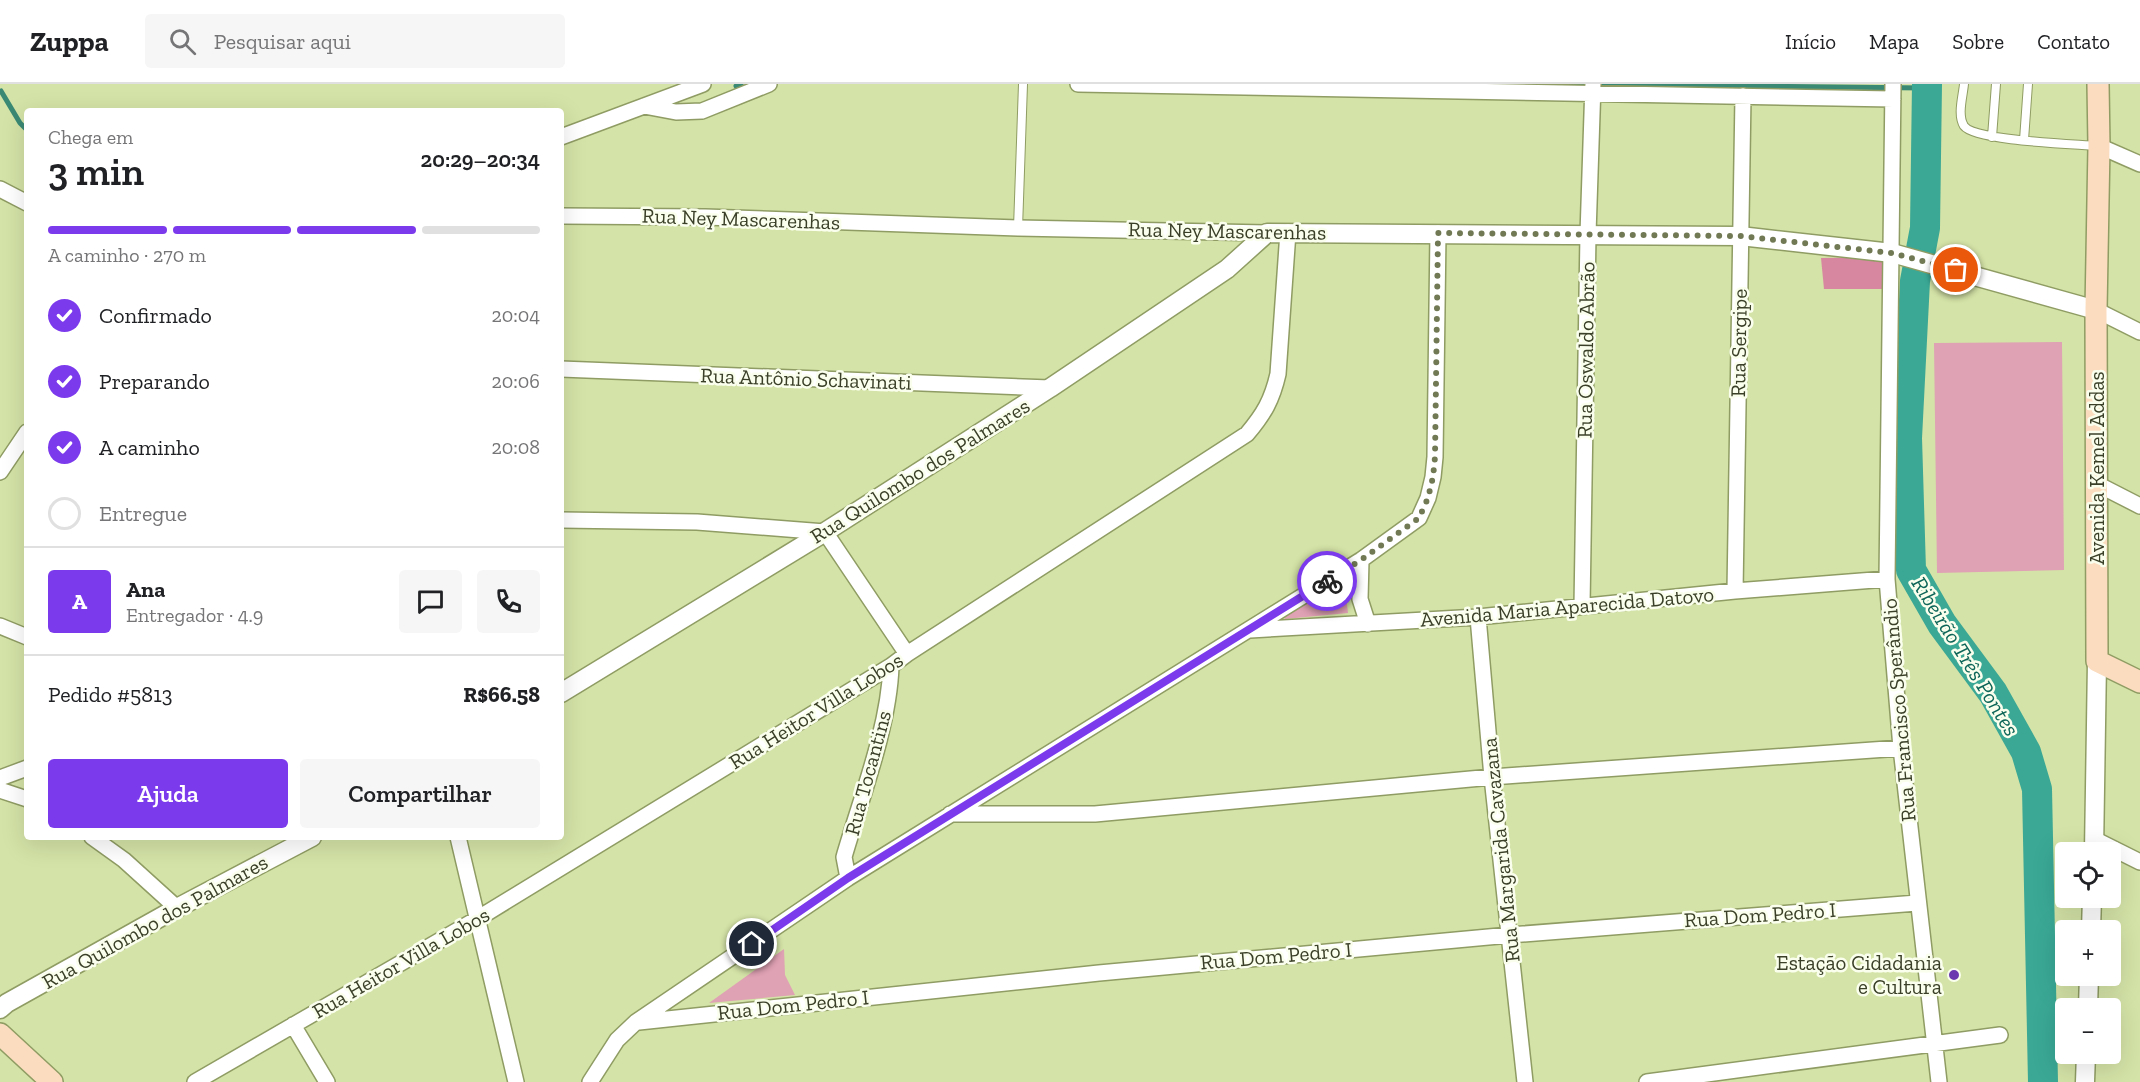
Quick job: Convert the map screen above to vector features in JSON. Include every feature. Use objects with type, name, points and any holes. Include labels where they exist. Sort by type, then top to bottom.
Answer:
[{"type":"main road","name":"Avenida Kemel Addas","points":[[2097,661],[2098,84]]},
{"type":"main road","points":[[2097,661],[2140,682]]},
{"type":"main road","points":[[0,1034],[52,1082]]},
{"type":"street","points":[[564,136],[703,84]]},
{"type":"street","points":[[644,106],[686,113],[702,111],[769,84]]},
{"type":"street","points":[[1078,84],[1592,90],[1743,96],[1893,92]]},
{"type":"street","name":"Rua Oswaldo Abrão","points":[[1582,606],[1592,90]]},
{"type":"street","name":"Rua Francisco Sperândio","points":[[1893,92],[1898,255],[1887,579],[1917,903],[1939,1082]]},
{"type":"street","name":"Rua Sergipe","points":[[1735,591],[1743,96]]},
{"type":"street","points":[[2099,146],[2140,164]]},
{"type":"street","points":[[1,192],[24,202]]},
{"type":"street","name":"Rua Ney Mascarenhas","points":[[564,216],[705,217],[1018,228],[1267,233],[1740,236],[1898,255],[2096,310]]},
{"type":"street","name":"Rua Heitor Villa Lobos","points":[[195,1082],[477,919],[891,666],[1247,434],[1263,416],[1273,395],[1278,374],[1288,232]]},
{"type":"street","name":"Rua Quilombo dos Palmares","points":[[564,691],[825,532],[1050,388],[1227,269],[1267,233]]},
{"type":"street","points":[[590,1082],[617,1040],[636,1022],[848,878],[1361,560],[1419,518],[1428,498],[1433,477],[1438,233]]},
{"type":"street","points":[[2096,310],[2140,332]]},
{"type":"street","name":"Rua Antônio Schavinati","points":[[564,369],[1050,388]]},
{"type":"street","points":[[0,472],[24,436]]},
{"type":"street","points":[[2097,484],[2140,506]]},
{"type":"street","points":[[564,520],[697,522],[825,532],[907,654]]},
{"type":"street","points":[[1361,560],[1360,599],[1368,624]]},
{"type":"street","name":"Avenida Maria Aparecida Datovo","points":[[1247,631],[1478,617],[1735,591],[1887,579]]},
{"type":"street","name":"Rua Margarida Cavazana","points":[[1478,617],[1491,777],[1525,1082]]},
{"type":"street","points":[[0,626],[24,636]]},
{"type":"street","name":"Avenida Kemel Addas","points":[[2094,842],[2097,661]]},
{"type":"street","name":"Rua Tocantins","points":[[848,878],[844,857],[882,728],[890,687],[891,666]]},
{"type":"street","points":[[950,814],[1095,814],[1491,777],[1901,748]]},
{"type":"street","points":[[0,778],[24,769]]},
{"type":"street","points":[[0,790],[24,798]]},
{"type":"street","points":[[96,840],[124,860],[177,908]]},
{"type":"street","name":"Rua Quilombo dos Palmares","points":[[0,1010],[7,1003],[177,908],[306,840]]},
{"type":"street","points":[[460,840],[516,1082]]},
{"type":"street","points":[[2121,855],[2140,862]]},
{"type":"street","name":"Rua Dom Pedro I","points":[[636,1022],[1099,973],[1510,935],[1917,903]]},
{"type":"street","points":[[293,1025],[327,1082]]},
{"type":"street","points":[[1647,1082],[2000,1035]]},
{"type":"street","points":[[2085,1082],[2086,1064]]},
{"type":"lane","points":[[1018,228],[1023,84]]},
{"type":"lane","points":[[1964,84],[1961,114],[1965,128],[1976,134],[2099,146]]},
{"type":"lane","points":[[1992,137],[1996,84]]},
{"type":"lane","points":[[2024,140],[2028,84]]},
{"type":"shaded area","points":[[1886,257],[1882,289],[1824,289],[1821,258]]},
{"type":"shaded area","points":[[2062,342],[2064,570],[1937,573],[1934,343]]},
{"type":"shaded area","points":[[1344,579],[1348,613],[1285,619],[1283,615]]},
{"type":"shaded area","points":[[784,949],[785,975],[795,995],[709,1003]]},
{"type":"waterway","points":[[736,86],[741,84]]},
{"type":"waterway","points":[[1559,84],[1926,88]]},
{"type":"waterway","name":"Ribeirão Três Pontes","points":[[1927,84],[1925,228],[1915,281],[1907,438],[1911,570],[1942,624],[1993,693],[2026,752],[2037,789],[2043,1082]]},
{"type":"waterway","points":[[1,91],[24,127]]},
{"type":"way so far","points":[[1327,581],[1361,560],[1419,518],[1428,498],[1435,457],[1438,233],[1740,236],[1892,253],[1956,270]]},
{"type":"place","name":"Estação Cidadania e Cultura","points":[[1954,975]]},
{"type":"route","points":[[752,944],[848,878],[1327,581]]}]
